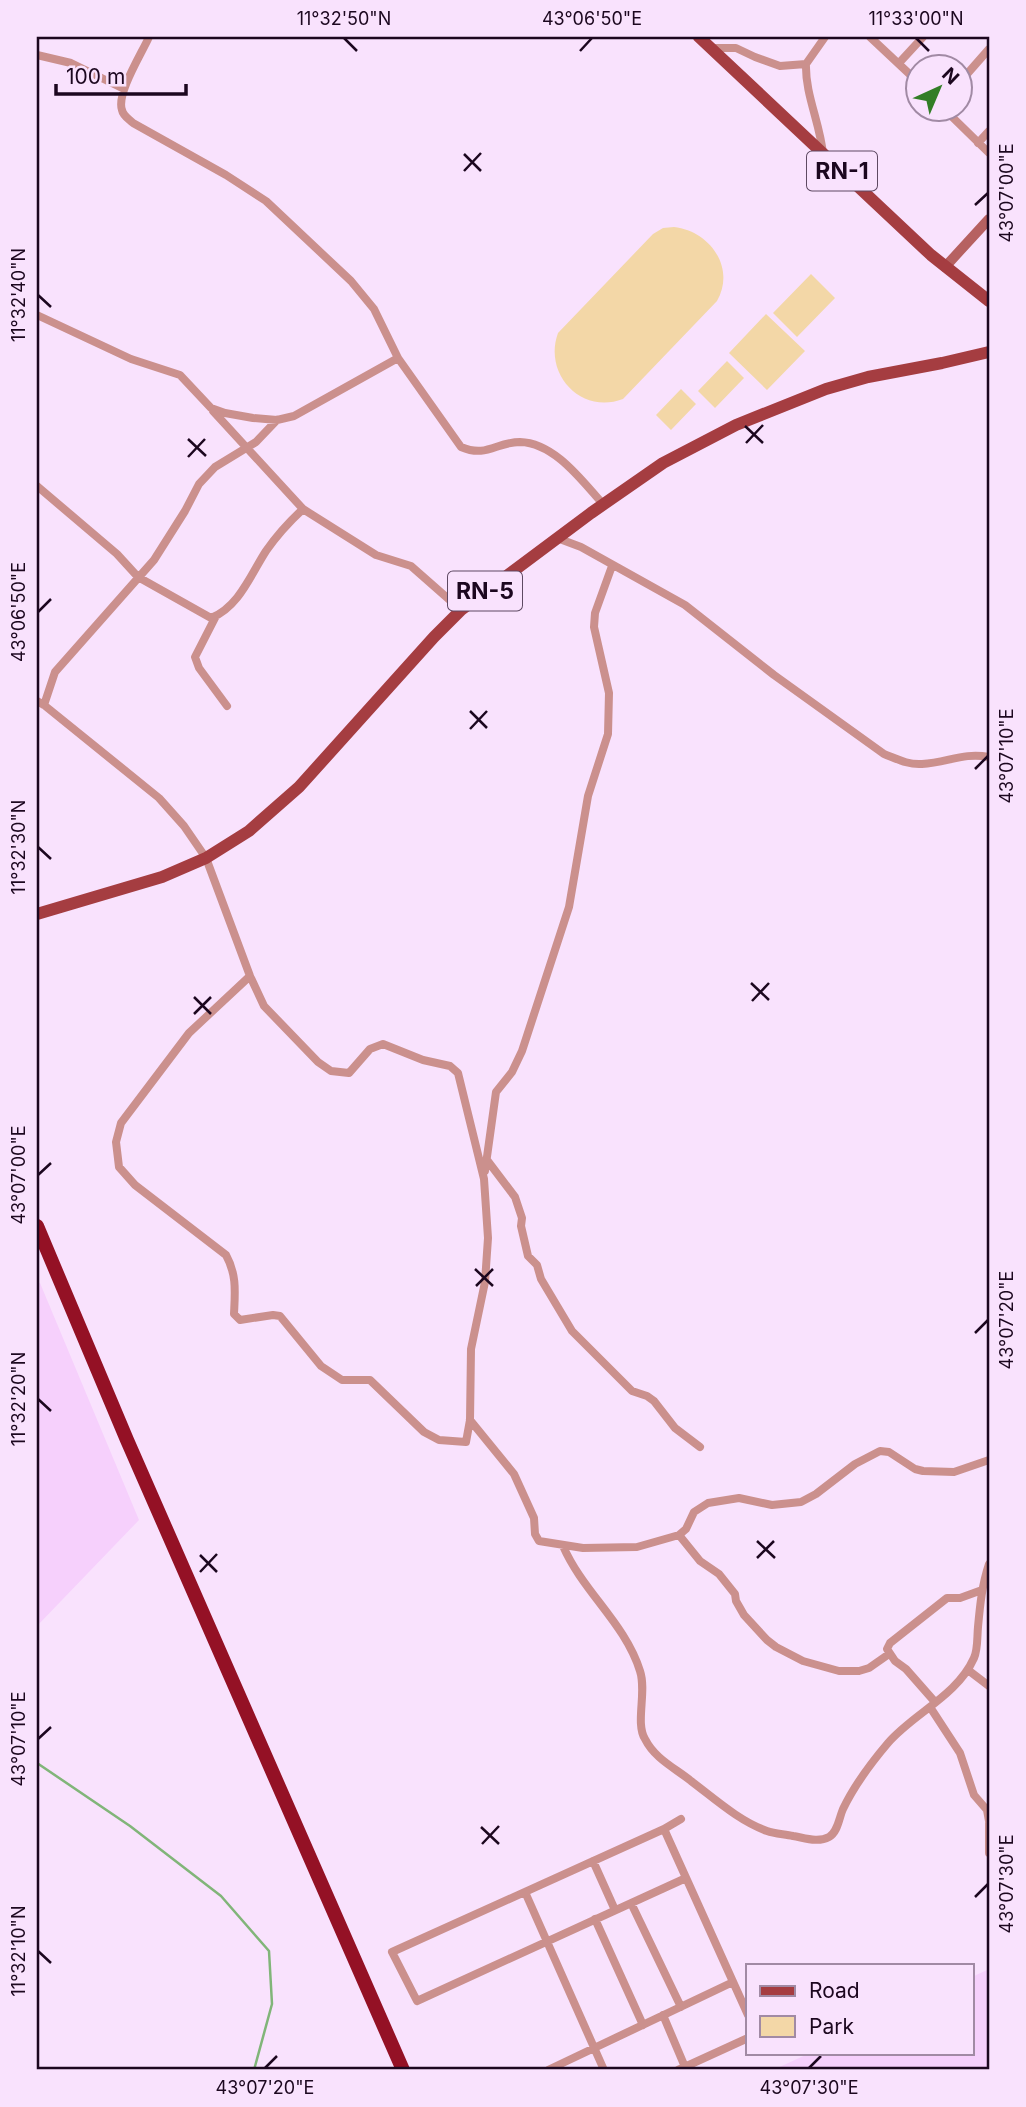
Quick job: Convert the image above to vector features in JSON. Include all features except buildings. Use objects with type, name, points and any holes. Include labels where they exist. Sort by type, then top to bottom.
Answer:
[{"type":"highway","points":[[37,1226],[127,1440],[403,2070]]},
{"type":"main road","name":"RN-1","points":[[699,37],[945,267],[989,301]]},
{"type":"main road","name":"RN-5","points":[[37,914],[162,877],[206,858],[249,831],[288,799],[461,610],[603,504],[687,449],[795,400],[868,377],[989,352]]},
{"type":"street","points":[[149,37],[124,89],[120,102],[122,113],[133,123],[226,175],[266,201],[351,281],[374,309],[398,358],[461,447],[474,452],[520,442],[538,446],[569,468],[603,504]]},
{"type":"street","points":[[823,154],[820,130],[808,88],[806,64],[825,37]]},
{"type":"street","points":[[870,37],[904,68]]},
{"type":"street","points":[[899,63],[923,37]]},
{"type":"street","points":[[711,48],[736,48],[780,66],[806,64]]},
{"type":"street","points":[[974,66],[989,49]]},
{"type":"street","points":[[37,55],[71,63],[124,89]]},
{"type":"street","points":[[957,122],[989,153]]},
{"type":"street","points":[[978,143],[989,131]]},
{"type":"street","points":[[945,267],[989,219]]},
{"type":"street","points":[[37,315],[131,359],[180,375],[303,509],[376,555],[402,562],[418,570],[461,610]]},
{"type":"street","points":[[211,408],[225,413],[277,419],[305,412],[398,358]]},
{"type":"street","points":[[277,419],[246,448],[215,467],[199,484],[186,511],[154,560],[55,672],[40,703],[159,799],[184,826],[206,858],[264,1006],[318,1062],[331,1071],[349,1073],[370,1049],[383,1044],[450,1066],[458,1073],[484,1179]]},
{"type":"street","points":[[37,486],[117,554],[138,577],[204,615],[211,618],[216,616]]},
{"type":"street","points":[[227,706],[199,668],[195,657],[216,616],[247,585],[268,548],[303,509]]},
{"type":"street","points":[[557,538],[581,547],[685,605],[785,683],[884,754],[903,762],[920,764],[957,756],[989,757]]},
{"type":"street","points":[[250,976],[189,1033],[121,1123],[116,1142],[120,1167],[135,1185],[226,1255],[233,1268],[236,1286],[234,1314],[240,1320],[280,1316],[321,1366],[342,1380],[370,1380],[424,1432],[439,1440],[466,1442],[470,1420],[471,1349],[485,1282],[488,1238],[484,1179],[492,1105],[496,1092],[512,1072],[522,1051],[569,907],[588,796],[608,734],[609,693],[594,627],[595,613],[612,566]]},
{"type":"street","points":[[486,1160],[515,1196],[522,1218],[521,1226],[528,1256],[537,1265],[541,1279],[572,1331],[632,1391],[654,1401],[674,1428],[699,1447]]},
{"type":"street","points":[[470,1420],[514,1474],[534,1518],[535,1534],[539,1541],[563,1546],[607,1549],[637,1547],[678,1535],[686,1529],[690,1516],[699,1506],[724,1499],[739,1498],[772,1505],[801,1502],[855,1464],[880,1451],[889,1452],[915,1469],[923,1471],[954,1472],[989,1460]]},
{"type":"street","points":[[678,1535],[693,1554],[719,1574],[735,1594],[744,1615],[776,1647],[803,1661],[839,1671],[869,1668],[889,1654]]},
{"type":"street","points":[[563,1546],[585,1586],[614,1618],[640,1671],[644,1695],[641,1714],[644,1739],[665,1765],[732,1813],[767,1831],[818,1840],[834,1833],[855,1788],[888,1743],[906,1725],[933,1705],[968,1670],[976,1654],[982,1590],[989,1564]]},
{"type":"street","points":[[982,1590],[960,1598],[947,1598],[890,1643],[887,1649],[933,1705],[960,1753],[974,1795],[987,1810],[989,1853]]},
{"type":"street","points":[[968,1670],[989,1686]]},
{"type":"street","points":[[681,1819],[392,1952],[416,2001],[686,1878]]},
{"type":"street","points":[[664,1829],[746,2011]]},
{"type":"street","points":[[593,1861],[615,1910]]},
{"type":"street","points":[[525,1892],[604,2070]]},
{"type":"street","points":[[631,1903],[681,2007]]},
{"type":"street","points":[[595,1919],[643,2025]]},
{"type":"street","points":[[548,2070],[733,1982]]},
{"type":"street","points":[[663,2015],[682,2069],[746,2039]]},
{"type":"shaded area","points":[[37,1282],[40,1283],[139,1520],[37,1626]]},
{"type":"shaded area","points":[[989,1969],[989,2070],[773,2070],[808,2054],[974,2054],[974,1976]]},
{"type":"green space","points":[[674,227],[699,236],[716,253],[723,276],[717,301],[623,399],[593,401],[580,396],[561,376],[556,363],[558,333],[653,234],[663,228]]},
{"type":"green space","points":[[811,274],[835,298],[797,337],[773,313]]},
{"type":"green space","points":[[766,314],[805,351],[767,390],[729,353]]},
{"type":"green space","points":[[727,361],[744,378],[715,408],[698,391]]},
{"type":"green space","points":[[681,389],[696,404],[671,430],[656,415]]},
{"type":"waterway","points":[[37,1763],[130,1826],[221,1896],[269,1951],[272,2004],[254,2070]]}]
